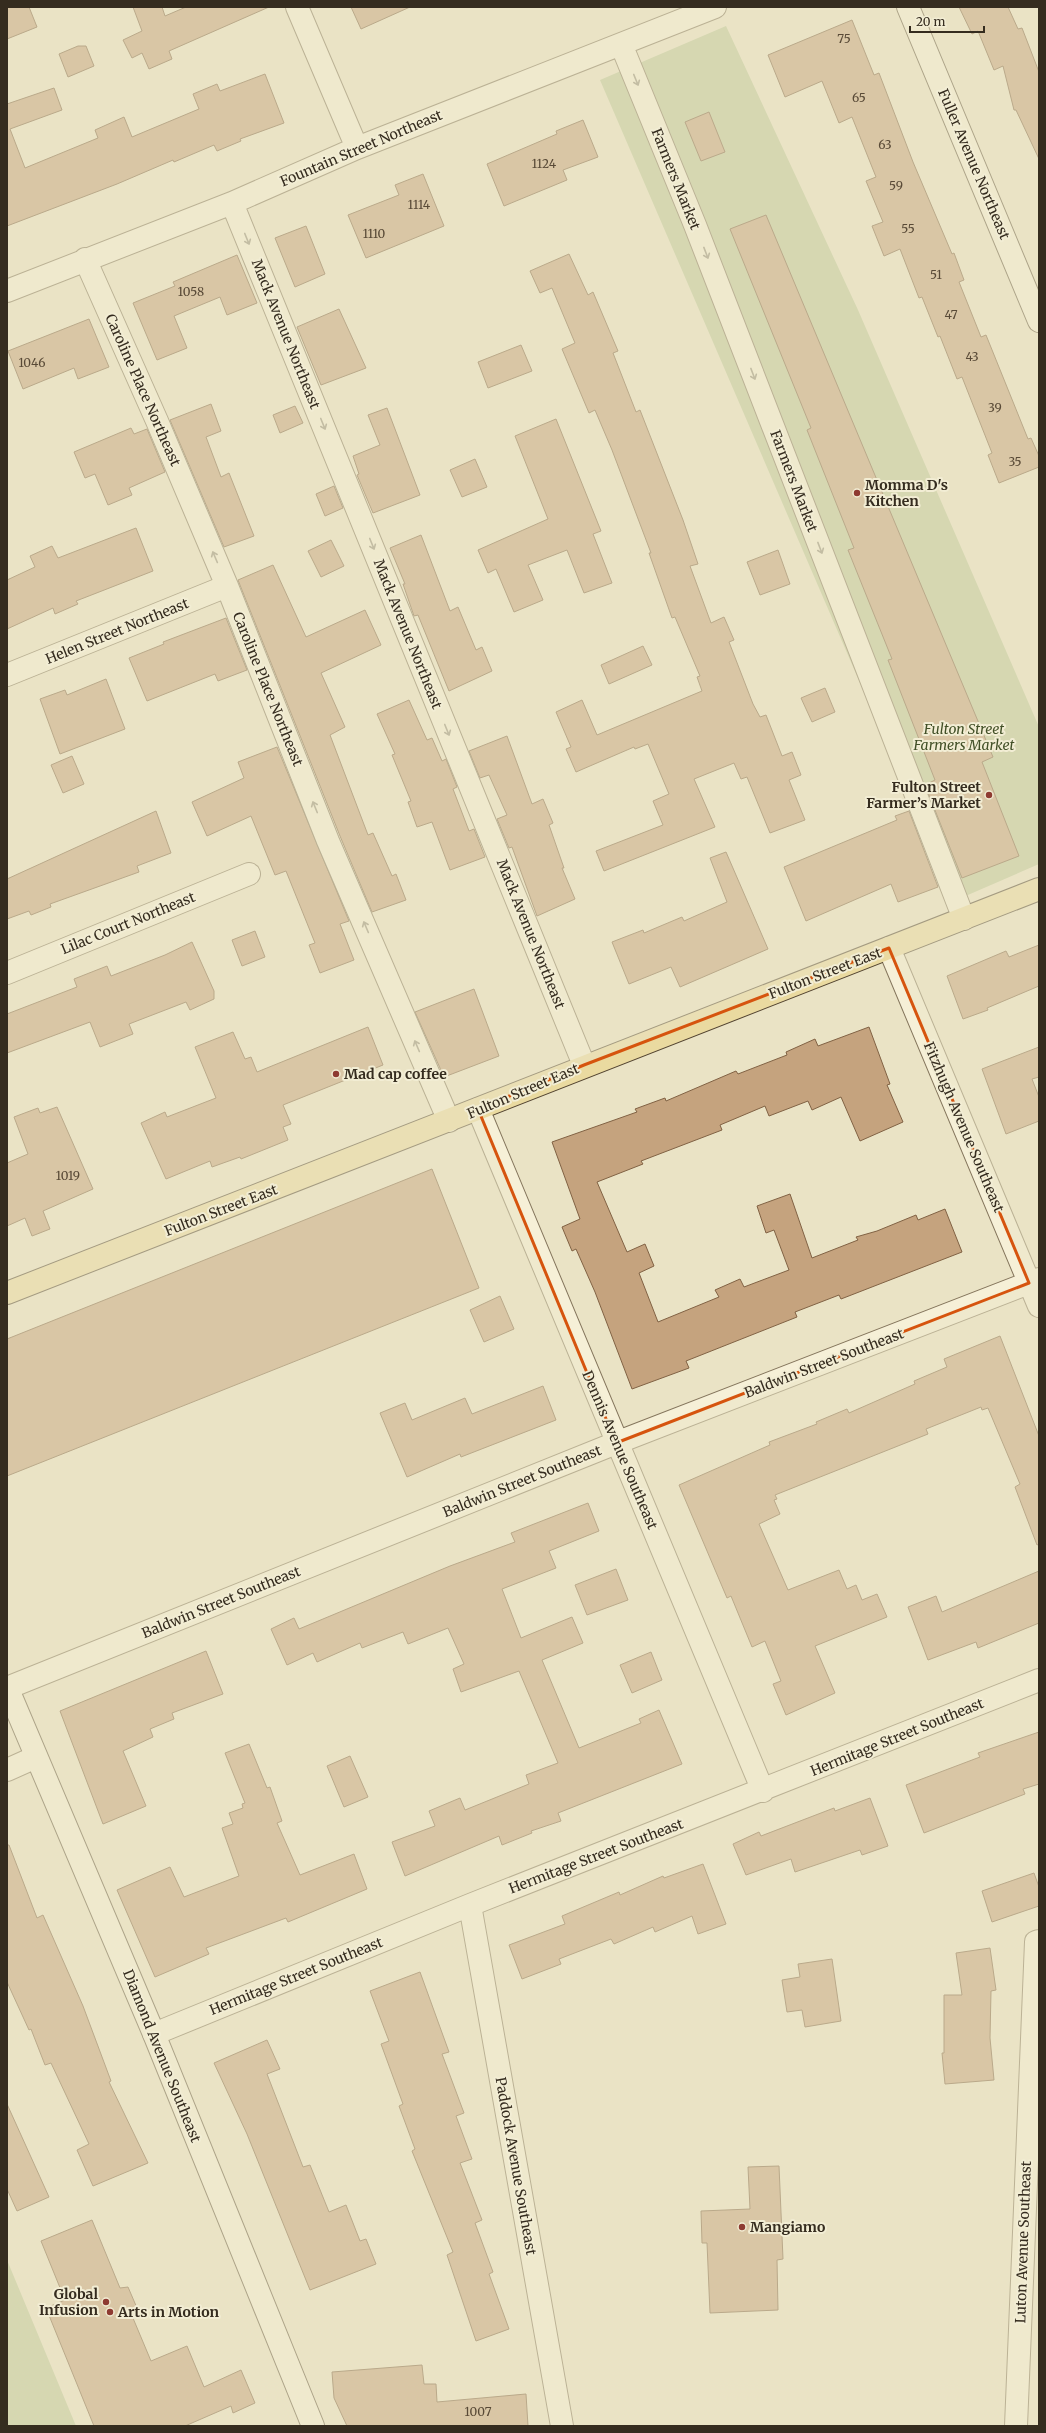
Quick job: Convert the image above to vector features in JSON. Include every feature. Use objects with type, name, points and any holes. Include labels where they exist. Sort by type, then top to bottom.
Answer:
[{"type":"main road","name":"Fulton Street East","points":[[7,1293],[449,1121],[584,1065],[1039,889]]},
{"type":"street","points":[[297,7],[357,148]]},
{"type":"street","name":"Fountain Street Northeast","points":[[7,291],[85,259],[232,203],[357,148],[715,7]]},
{"type":"street","name":"Fuller Avenue Northeast","points":[[908,7],[1039,321]]},
{"type":"street","name":"Farmers Market","points":[[621,44],[695,225],[964,919]]},
{"type":"street","name":"Mack Avenue Northeast","points":[[232,203],[584,1065]]},
{"type":"street","name":"Caroline Place Northeast","points":[[85,259],[227,586],[328,841],[449,1121]]},
{"type":"street","name":"Helen Street Northeast","points":[[7,675],[227,586]]},
{"type":"street","name":"Lilac Court Northeast","points":[[7,973],[249,874]]},
{"type":"street","name":"Fitzhugh Avenue Southeast","points":[[889,948],[1034,1281],[1039,1306]]},
{"type":"street","name":"Dennis Avenue Southeast","points":[[478,1109],[616,1443],[763,1791]]},
{"type":"street","name":"Baldwin Street Southeast","points":[[7,1688],[616,1443],[1034,1281]]},
{"type":"street","name":"Hermitage Street Southeast","points":[[154,2034],[470,1905],[763,1791],[1039,1680]]},
{"type":"street","name":"Diamond Avenue Southeast","points":[[7,1688],[154,2034],[313,2426]]},
{"type":"street","points":[[7,1770],[36,1757]]},
{"type":"street","name":"Paddock Avenue Southeast","points":[[470,1905],[562,2426]]},
{"type":"street","name":"Luton Avenue Southeast","points":[[1016,2426],[1036,1942],[1039,1941]]},
{"type":"highlighted area","points":[[889,948],[1029,1283],[616,1443],[478,1109],[584,1065]]},
{"type":"green space","name":"Fulton Street Farmers Market","points":[[726,26],[858,310],[1039,727],[1039,864],[954,901],[600,80]]},
{"type":"green space","points":[[7,2260],[76,2426],[7,2426]]},
{"type":"building","points":[[7,7],[29,7],[37,27],[7,39]]},
{"type":"building","points":[[133,7],[162,7],[165,16],[186,7],[269,7],[169,51],[172,59],[149,69],[142,53],[132,58],[123,40],[142,31]]},
{"type":"building","points":[[351,7],[410,7],[361,29]]},
{"type":"building","points":[[959,7],[1008,7],[1018,29],[1022,28],[1039,72],[1039,159],[1016,110],[1014,110],[1003,66],[994,70],[978,31],[972,34]]},
{"type":"building","points":[[852,20],[874,75],[879,73],[913,162],[952,254],[954,253],[964,280],[959,282],[981,337],[986,335],[1028,439],[1031,438],[1039,456],[1039,467],[999,483],[988,455],[992,453],[962,377],[957,379],[940,336],[938,337],[922,297],[919,298],[900,249],[884,256],[872,226],[883,222],[866,181],[876,177],[852,117],[839,123],[822,81],[785,97],[768,55]]},
{"type":"building","points":[[78,46],[86,46],[94,66],[68,77],[59,54]]},
{"type":"building","points":[[265,74],[284,123],[240,139],[241,141],[217,151],[214,145],[174,162],[173,160],[117,184],[7,226],[7,104],[54,88],[62,110],[10,129],[25,168],[98,138],[95,130],[124,117],[132,137],[199,109],[193,94],[217,84],[220,91]]},
{"type":"building","points":[[709,112],[725,152],[701,161],[685,122]]},
{"type":"building","points":[[583,120],[598,157],[563,170],[567,180],[504,206],[487,164],[557,134],[556,131]]},
{"type":"building","points":[[423,174],[444,226],[366,258],[348,215],[399,195],[395,185]]},
{"type":"building","points":[[766,215],[993,757],[982,762],[1019,856],[962,878],[925,785],[935,780],[888,660],[892,659],[848,550],[854,548],[807,430],[811,428],[730,229]]},
{"type":"building","points":[[306,226],[325,274],[295,287],[275,238]]},
{"type":"building","points":[[569,254],[588,295],[593,292],[618,351],[613,353],[636,412],[640,410],[683,520],[698,564],[690,566],[711,623],[724,617],[734,640],[729,642],[753,704],[760,717],[766,715],[782,756],[792,752],[801,775],[789,780],[805,820],[770,833],[747,777],[741,779],[734,763],[694,779],[715,827],[604,871],[596,851],[663,825],[653,801],[669,794],[648,744],[635,749],[634,747],[576,772],[566,749],[571,747],[556,712],[582,700],[597,735],[702,691],[697,677],[700,676],[675,617],[672,618],[649,553],[651,553],[612,450],[595,410],[589,413],[562,349],[575,343],[552,288],[540,293],[530,271]]},
{"type":"building","points":[[237,255],[257,303],[227,315],[220,297],[174,316],[187,348],[157,360],[133,303],[175,286],[173,282]]},
{"type":"building","points":[[339,309],[366,368],[321,385],[297,327]]},
{"type":"building","points":[[89,319],[109,367],[78,379],[74,368],[23,389],[8,351]]},
{"type":"building","points":[[521,345],[532,371],[488,388],[478,362]]},
{"type":"building","points":[[211,404],[221,431],[206,437],[221,477],[229,473],[254,536],[224,547],[170,420]]},
{"type":"building","points":[[295,406],[303,423],[280,433],[273,415]]},
{"type":"building","points":[[387,408],[420,495],[373,513],[357,475],[359,474],[353,456],[380,445],[368,415]]},
{"type":"building","points":[[556,419],[601,531],[593,534],[612,583],[584,593],[567,550],[528,565],[543,600],[514,612],[496,569],[488,573],[478,550],[548,519],[515,436]]},
{"type":"building","points":[[131,428],[134,434],[147,429],[165,472],[129,488],[132,495],[108,505],[95,474],[85,478],[74,452]]},
{"type":"building","points":[[475,459],[487,487],[462,497],[450,470]]},
{"type":"building","points":[[334,486],[343,508],[325,516],[316,494]]},
{"type":"building","points":[[136,528],[153,571],[76,601],[78,604],[55,614],[53,608],[7,629],[7,580],[35,567],[30,556],[52,546],[58,558]]},
{"type":"building","points":[[421,535],[450,611],[458,607],[476,650],[482,647],[492,671],[449,691],[418,615],[414,616],[403,584],[405,584],[390,548]]},
{"type":"building","points":[[331,540],[344,566],[321,577],[308,551]]},
{"type":"building","points":[[778,550],[790,584],[760,595],[747,562]]},
{"type":"building","points":[[273,565],[306,637],[365,610],[381,645],[321,673],[345,727],[330,735],[368,835],[373,833],[392,876],[396,874],[406,900],[372,912],[340,836],[238,580]]},
{"type":"building","points":[[226,618],[247,670],[218,681],[215,674],[147,701],[129,658],[164,644],[163,642]]},
{"type":"building","points":[[643,646],[652,665],[609,684],[601,665]]},
{"type":"building","points":[[106,679],[125,729],[60,754],[40,699],[65,690],[67,695]]},
{"type":"building","points":[[825,688],[835,712],[812,722],[801,698]]},
{"type":"building","points":[[409,700],[427,740],[432,738],[442,761],[446,759],[457,787],[453,789],[469,831],[474,829],[485,857],[450,870],[432,822],[417,827],[408,802],[411,801],[392,755],[395,754],[377,714]]},
{"type":"building","points":[[507,736],[532,804],[543,799],[553,823],[549,825],[564,868],[562,868],[575,899],[537,916],[512,847],[509,848],[497,819],[507,815],[489,775],[480,778],[469,751]]},
{"type":"building","points":[[277,747],[349,921],[340,924],[354,960],[320,973],[309,945],[315,943],[286,871],[275,875],[251,816],[207,836],[192,802],[244,778],[238,762]]},
{"type":"building","points":[[72,756],[84,784],[63,793],[51,765]]},
{"type":"building","points":[[156,811],[171,853],[137,866],[139,872],[50,904],[51,907],[31,915],[29,911],[7,919],[7,879]]},
{"type":"building","points":[[909,811],[938,887],[898,902],[891,884],[806,921],[784,867],[897,820],[895,816]]},
{"type":"building","points":[[726,852],[768,949],[680,987],[671,967],[629,984],[612,942],[643,930],[644,933],[682,917],[684,921],[727,902],[710,858]]},
{"type":"building","points":[[255,931],[265,957],[242,966],[232,940]]},
{"type":"building","points":[[192,942],[214,991],[214,999],[190,1010],[186,1002],[129,1024],[133,1034],[100,1047],[90,1022],[7,1053],[7,1014],[77,987],[74,979],[107,966],[111,976],[165,955]]},
{"type":"building","points":[[1039,945],[1039,986],[987,1008],[988,1010],[963,1019],[947,976],[1006,951],[1009,957]]},
{"type":"building","points":[[474,989],[499,1056],[444,1077],[415,1012]]},
{"type":"building","points":[[368,1027],[383,1065],[283,1105],[291,1124],[283,1127],[288,1140],[241,1159],[240,1157],[212,1167],[210,1161],[166,1179],[141,1123],[165,1112],[167,1117],[216,1098],[195,1047],[233,1032],[245,1059],[251,1057],[257,1072]]},
{"type":"building","points":[[869,1027],[890,1084],[887,1085],[903,1122],[860,1141],[841,1097],[812,1110],[808,1101],[769,1116],[765,1106],[720,1125],[722,1130],[641,1161],[643,1164],[597,1182],[627,1252],[645,1244],[654,1266],[639,1273],[658,1322],[719,1297],[715,1290],[740,1279],[744,1287],[789,1270],[774,1230],[766,1233],[757,1206],[790,1194],[812,1258],[858,1240],[856,1237],[877,1231],[916,1215],[918,1220],[945,1209],[962,1252],[841,1299],[839,1295],[795,1312],[797,1317],[686,1361],[689,1368],[632,1389],[595,1292],[576,1249],[572,1251],[562,1227],[580,1219],[552,1142],[637,1112],[635,1109],[665,1098],[666,1101],[736,1071],[738,1074],[787,1055],[786,1052],[815,1039],[818,1046]]},
{"type":"building","points":[[1039,1047],[1039,1077],[1032,1079],[1039,1097],[1039,1121],[1006,1134],[982,1069]]},
{"type":"building","points":[[57,1107],[93,1189],[43,1211],[50,1229],[32,1236],[25,1218],[7,1226],[7,1163],[28,1154],[14,1117],[38,1108],[40,1113]]},
{"type":"building","points":[[432,1169],[479,1288],[7,1476],[7,1339]]},
{"type":"building","points":[[500,1296],[514,1329],[484,1342],[470,1310]]},
{"type":"building","points":[[1000,1336],[1039,1436],[1039,1544],[1037,1545],[1015,1487],[1020,1484],[988,1408],[982,1410],[981,1407],[926,1429],[928,1434],[775,1495],[777,1499],[774,1500],[780,1514],[759,1524],[788,1590],[839,1570],[847,1589],[856,1585],[862,1600],[877,1594],[887,1617],[815,1646],[835,1693],[786,1715],[773,1684],[781,1681],[765,1641],[752,1647],[731,1596],[727,1598],[679,1485],[770,1445],[769,1442],[817,1424],[816,1422],[847,1409],[849,1413],[915,1384],[914,1381],[947,1367],[944,1359]]},
{"type":"building","points":[[543,1386],[556,1420],[461,1457],[460,1454],[407,1477],[380,1413],[405,1403],[412,1420],[465,1398],[472,1414]]},
{"type":"building","points":[[588,1503],[599,1531],[549,1551],[556,1568],[502,1589],[521,1638],[572,1617],[583,1643],[542,1660],[579,1748],[641,1723],[639,1719],[659,1710],[682,1764],[558,1813],[561,1821],[531,1831],[532,1833],[502,1845],[499,1836],[405,1876],[392,1842],[435,1826],[429,1811],[460,1798],[465,1810],[529,1784],[526,1775],[558,1763],[519,1671],[461,1692],[453,1669],[464,1664],[448,1628],[408,1644],[403,1632],[362,1648],[360,1643],[317,1662],[313,1653],[287,1665],[271,1629],[294,1618],[299,1629],[450,1566],[515,1542],[511,1533]]},
{"type":"building","points":[[616,1569],[628,1600],[587,1615],[575,1585]]},
{"type":"building","points":[[1039,1571],[1039,1623],[978,1648],[976,1642],[928,1660],[908,1607],[936,1596],[942,1612]]},
{"type":"building","points":[[206,1651],[223,1694],[172,1713],[174,1719],[150,1729],[153,1737],[123,1751],[146,1806],[103,1824],[60,1711]]},
{"type":"building","points":[[651,1652],[662,1680],[632,1693],[620,1665]]},
{"type":"building","points":[[1039,1732],[1039,1784],[1023,1789],[1025,1794],[924,1833],[906,1785],[980,1757],[978,1753]]},
{"type":"building","points":[[249,1744],[267,1788],[270,1787],[282,1821],[277,1823],[300,1875],[354,1854],[367,1889],[288,1922],[286,1918],[206,1948],[209,1954],[155,1977],[117,1890],[170,1867],[184,1897],[239,1876],[222,1828],[233,1824],[229,1813],[243,1808],[242,1804],[245,1803],[225,1753]]},
{"type":"building","points":[[350,1756],[368,1797],[344,1807],[327,1766]]},
{"type":"building","points":[[870,1798],[888,1846],[862,1855],[860,1850],[795,1872],[791,1859],[746,1875],[733,1844],[759,1832],[761,1836],[834,1808],[835,1811]]},
{"type":"building","points":[[7,1845],[9,1845],[37,1918],[43,1915],[83,2006],[111,2081],[109,2082],[148,2163],[93,2186],[77,2150],[89,2144],[51,2063],[45,2065],[31,2029],[29,2030],[7,1982]]},
{"type":"building","points":[[703,1864],[726,1924],[698,1934],[692,1916],[655,1932],[653,1927],[614,1944],[611,1939],[559,1959],[561,1964],[522,1979],[509,1945],[565,1924],[562,1916],[619,1892],[620,1895],[663,1876],[664,1878]]},
{"type":"building","points":[[1034,1873],[1039,1887],[1039,1906],[992,1922],[982,1891]]},
{"type":"building","points":[[990,1948],[996,1990],[991,1991],[990,2038],[994,2080],[945,2084],[942,2053],[944,2053],[944,1995],[962,1995],[956,1953]]},
{"type":"building","points":[[832,1959],[841,2021],[805,2027],[802,2010],[787,2012],[782,1980],[800,1977],[798,1964]]},
{"type":"building","points":[[420,1972],[449,2052],[442,2054],[464,2113],[456,2116],[472,2159],[460,2163],[482,2220],[475,2223],[493,2272],[489,2274],[509,2329],[476,2341],[447,2255],[453,2252],[412,2151],[415,2149],[399,2106],[403,2104],[381,2044],[389,2041],[370,1991]]},
{"type":"building","points":[[267,2040],[280,2069],[267,2074],[303,2167],[310,2165],[329,2212],[346,2205],[360,2241],[366,2239],[376,2264],[310,2290],[247,2134],[214,2063]]},
{"type":"building","points":[[7,2104],[49,2197],[17,2211],[7,2189]]},
{"type":"building","name":"Mangiamo","points":[[779,2166],[783,2259],[777,2260],[778,2310],[710,2313],[707,2243],[702,2243],[701,2211],[750,2209],[748,2167]]},
{"type":"building","points":[[92,2220],[120,2288],[128,2287],[137,2308],[130,2311],[151,2361],[187,2346],[204,2387],[241,2370],[255,2403],[233,2413],[231,2406],[185,2426],[94,2426],[46,2308],[65,2300],[41,2241]]},
{"type":"building","points":[[422,2365],[424,2384],[436,2384],[437,2402],[526,2394],[528,2426],[347,2426],[334,2398],[332,2372]]},
{"type":"place","name":"Momma D's Kitchen","points":[[857,493]]},
{"type":"place","name":"Fulton Street Farmer’s Market","points":[[989,795]]},
{"type":"place","name":"Mad cap coffee","points":[[336,1074]]},
{"type":"place","name":"Mangiamo","points":[[742,2227]]},
{"type":"place","name":"Global Infusion","points":[[106,2302]]},
{"type":"place","name":"Arts in Motion","points":[[110,2312]]}]
